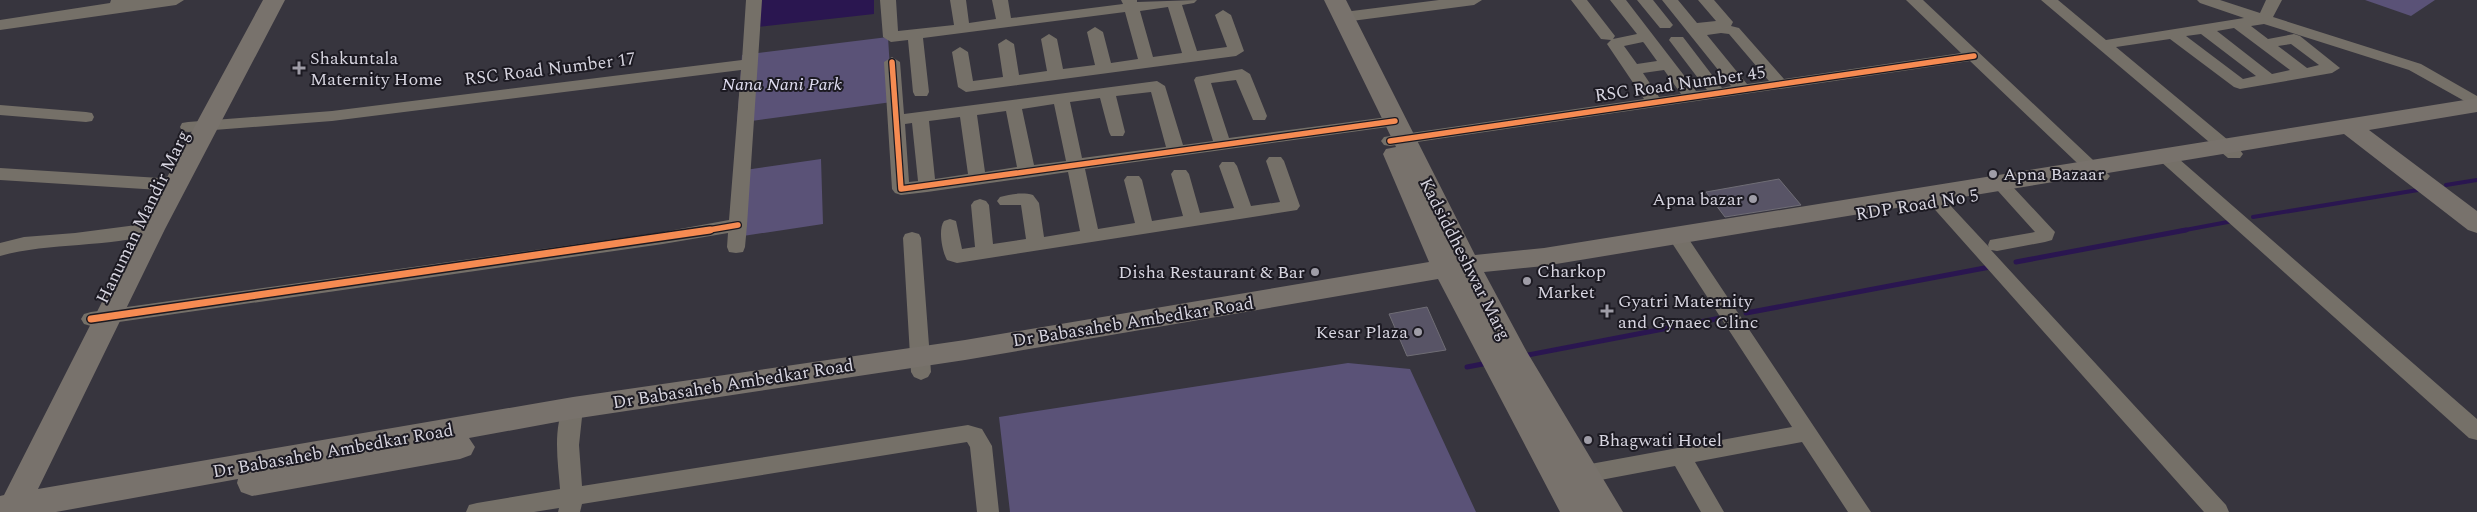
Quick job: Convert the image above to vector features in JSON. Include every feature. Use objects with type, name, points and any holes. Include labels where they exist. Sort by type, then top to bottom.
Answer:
[{"type":"main road","points":[[197,127],[259,0]]},
{"type":"main road","name":"Hanuman Mandir Marg","points":[[6,507],[197,127],[274,0]]},
{"type":"main road","name":"Kadsiddheshwar Marg","points":[[1321,0],[1393,131]]},
{"type":"main road","name":"Kadsiddheshwar Marg","points":[[1340,8],[1393,131],[1416,209],[1460,275],[1572,476],[1607,512]]},
{"type":"main road","points":[[2362,129],[2477,104]]},
{"type":"main road","points":[[2362,129],[2477,117]]},
{"type":"main road","points":[[2362,129],[2477,210]]},
{"type":"main road","points":[[2362,129],[2477,224]]},
{"type":"main road","name":"RDP Road No 5","points":[[1460,275],[1548,265],[1934,198],[2007,190],[2169,159],[2362,129]]},
{"type":"main road","name":"RDP Road No 5","points":[[1460,275],[1544,257],[2097,172]]},
{"type":"main road","name":"Dr Babasaheb Ambedkar Road","points":[[78,512],[572,417],[920,364],[1460,275]]},
{"type":"main road","name":"Dr Babasaheb Ambedkar Road","points":[[6,507],[334,449],[427,445]]},
{"type":"main road","name":"Kadsiddheshwar Marg","points":[[1572,476],[1576,512]]},
{"type":"street","points":[[0,25],[117,3],[176,0]]},
{"type":"street","points":[[736,247],[754,0]]},
{"type":"street","points":[[888,0],[891,37],[1047,18],[1088,6],[1179,1],[1191,57]]},
{"type":"street","points":[[958,0],[962,28]]},
{"type":"street","points":[[1000,0],[1004,23]]},
{"type":"street","points":[[1043,0],[1047,18]]},
{"type":"street","points":[[1340,8],[1474,0]]},
{"type":"street","points":[[1579,0],[1607,36]]},
{"type":"street","points":[[1645,0],[1664,25]]},
{"type":"street","points":[[1672,2],[1697,0]]},
{"type":"street","points":[[1672,2],[1693,28],[1724,24],[1725,22],[1706,0]]},
{"type":"street","points":[[1914,0],[2097,172]]},
{"type":"street","points":[[2049,0],[2229,151]]},
{"type":"street","points":[[2205,0],[2229,4],[2264,19],[2415,67],[2477,104]]},
{"type":"street","points":[[2264,19],[2274,0]]},
{"type":"street","points":[[1130,4],[1147,63]]},
{"type":"street","points":[[1591,15],[1622,5],[1644,32]]},
{"type":"street","points":[[960,52],[966,86],[1236,51],[1222,15]]},
{"type":"street","points":[[2102,45],[2264,19]]},
{"type":"street","points":[[2237,23],[2304,73]]},
{"type":"street","points":[[1743,90],[1696,32],[1699,30],[1728,28],[1780,84]]},
{"type":"street","points":[[2204,28],[2269,79]]},
{"type":"street","points":[[1095,32],[1104,68]]},
{"type":"street","points":[[2172,33],[2240,84],[2332,68],[2294,39],[2265,44]]},
{"type":"street","points":[[915,34],[921,92]]},
{"type":"street","points":[[1654,102],[1615,44],[1618,42],[1645,37],[1650,40],[1692,97]]},
{"type":"street","points":[[1049,39],[1056,74]]},
{"type":"street","points":[[1677,40],[1718,93]]},
{"type":"street","points":[[1006,44],[1012,80]]},
{"type":"street","points":[[1717,58],[1753,54]]},
{"type":"street","name":"RSC Road Number 45","points":[[896,120],[900,189],[1223,144],[1393,131],[1654,102],[1974,56]]},
{"type":"street","points":[[892,62],[896,120],[1156,86],[1176,151]]},
{"type":"street","name":"RSC Road Number 17","points":[[197,127],[332,116],[750,64]]},
{"type":"street","points":[[1632,70],[1668,64]]},
{"type":"street","points":[[1223,144],[1202,80],[1242,74],[1259,116]]},
{"type":"street","points":[[1107,93],[1117,132]]},
{"type":"street","points":[[1061,98],[1090,235]]},
{"type":"street","points":[[1013,105],[1026,171]]},
{"type":"street","points":[[0,110],[86,117]]},
{"type":"street","points":[[968,111],[977,179]]},
{"type":"street","points":[[920,117],[927,186]]},
{"type":"street","points":[[2169,159],[2477,432]]},
{"type":"street","points":[[950,225],[954,255],[1291,206],[1275,161]]},
{"type":"street","points":[[1228,166],[1244,212]]},
{"type":"street","points":[[0,174],[169,182]]},
{"type":"street","points":[[1180,174],[1193,220]]},
{"type":"street","points":[[1133,180],[1145,227]]},
{"type":"street","points":[[1997,245],[2045,236],[2046,232],[2007,190]]},
{"type":"street","points":[[1006,202],[1027,198],[1030,203],[1036,243]]},
{"type":"street","points":[[1934,198],[2218,512]]},
{"type":"street","points":[[980,205],[985,252]]},
{"type":"street","points":[[101,318],[663,238],[738,225]]},
{"type":"street","points":[[0,250],[9,246],[33,242],[62,242],[144,230]]},
{"type":"street","points":[[912,238],[920,364]]},
{"type":"street","points":[[1682,243],[1860,512]]},
{"type":"street","points":[[570,504],[568,445],[572,417]]},
{"type":"street","points":[[477,512],[570,504],[968,433],[974,435],[981,446],[988,512]]},
{"type":"street","points":[[1572,476],[1808,434]]},
{"type":"street","points":[[1681,456],[1713,512]]},
{"type":"green space","points":[[2365,0],[2435,0],[2411,16]]},
{"type":"green space","name":"Nana Nani Park","points":[[888,37],[892,102],[737,123],[742,55]]},
{"type":"green space","points":[[821,159],[823,224],[743,236],[745,170]]},
{"type":"green space","points":[[1348,363],[1410,369],[1476,512],[1010,512],[999,417]]},
{"type":"shaded area","points":[[751,0],[874,0],[874,14],[749,28]]},
{"type":"building","name":"Apna bazar","points":[[1779,179],[1801,205],[1725,217],[1706,192]]},
{"type":"building","name":"Kesar Plaza","points":[[1427,307],[1446,350],[1407,356],[1389,314]]},
{"type":"waterway","points":[[2446,185],[2477,180]]},
{"type":"waterway","points":[[2253,217],[2418,190]]},
{"type":"waterway","points":[[2180,231],[2233,221]]},
{"type":"waterway","points":[[2016,262],[2186,230]]},
{"type":"waterway","points":[[1746,313],[1990,267]]},
{"type":"waterway","points":[[1523,356],[1726,317]]},
{"type":"waterway","points":[[1467,367],[1488,363]]},
{"type":"cycle path","points":[[1390,141],[1974,56]]},
{"type":"cycle path","points":[[892,62],[901,189],[1395,121]]},
{"type":"cycle path","points":[[91,319],[663,238],[738,225]]},
{"type":"place","name":"Shakuntala Maternity Home","points":[[299,68]]},
{"type":"place","name":"Apna Bazaar","points":[[1993,174]]},
{"type":"place","name":"Apna bazar","points":[[1753,199]]},
{"type":"place","name":"Disha Restaurant & Bar","points":[[1315,272]]},
{"type":"place","name":"Charkop Market","points":[[1527,281]]},
{"type":"place","name":"Gyatri Maternity and Gynaec Clinc","points":[[1607,311]]},
{"type":"place","name":"Kesar Plaza","points":[[1418,332]]},
{"type":"place","name":"Bhagwati Hotel","points":[[1588,440]]}]
